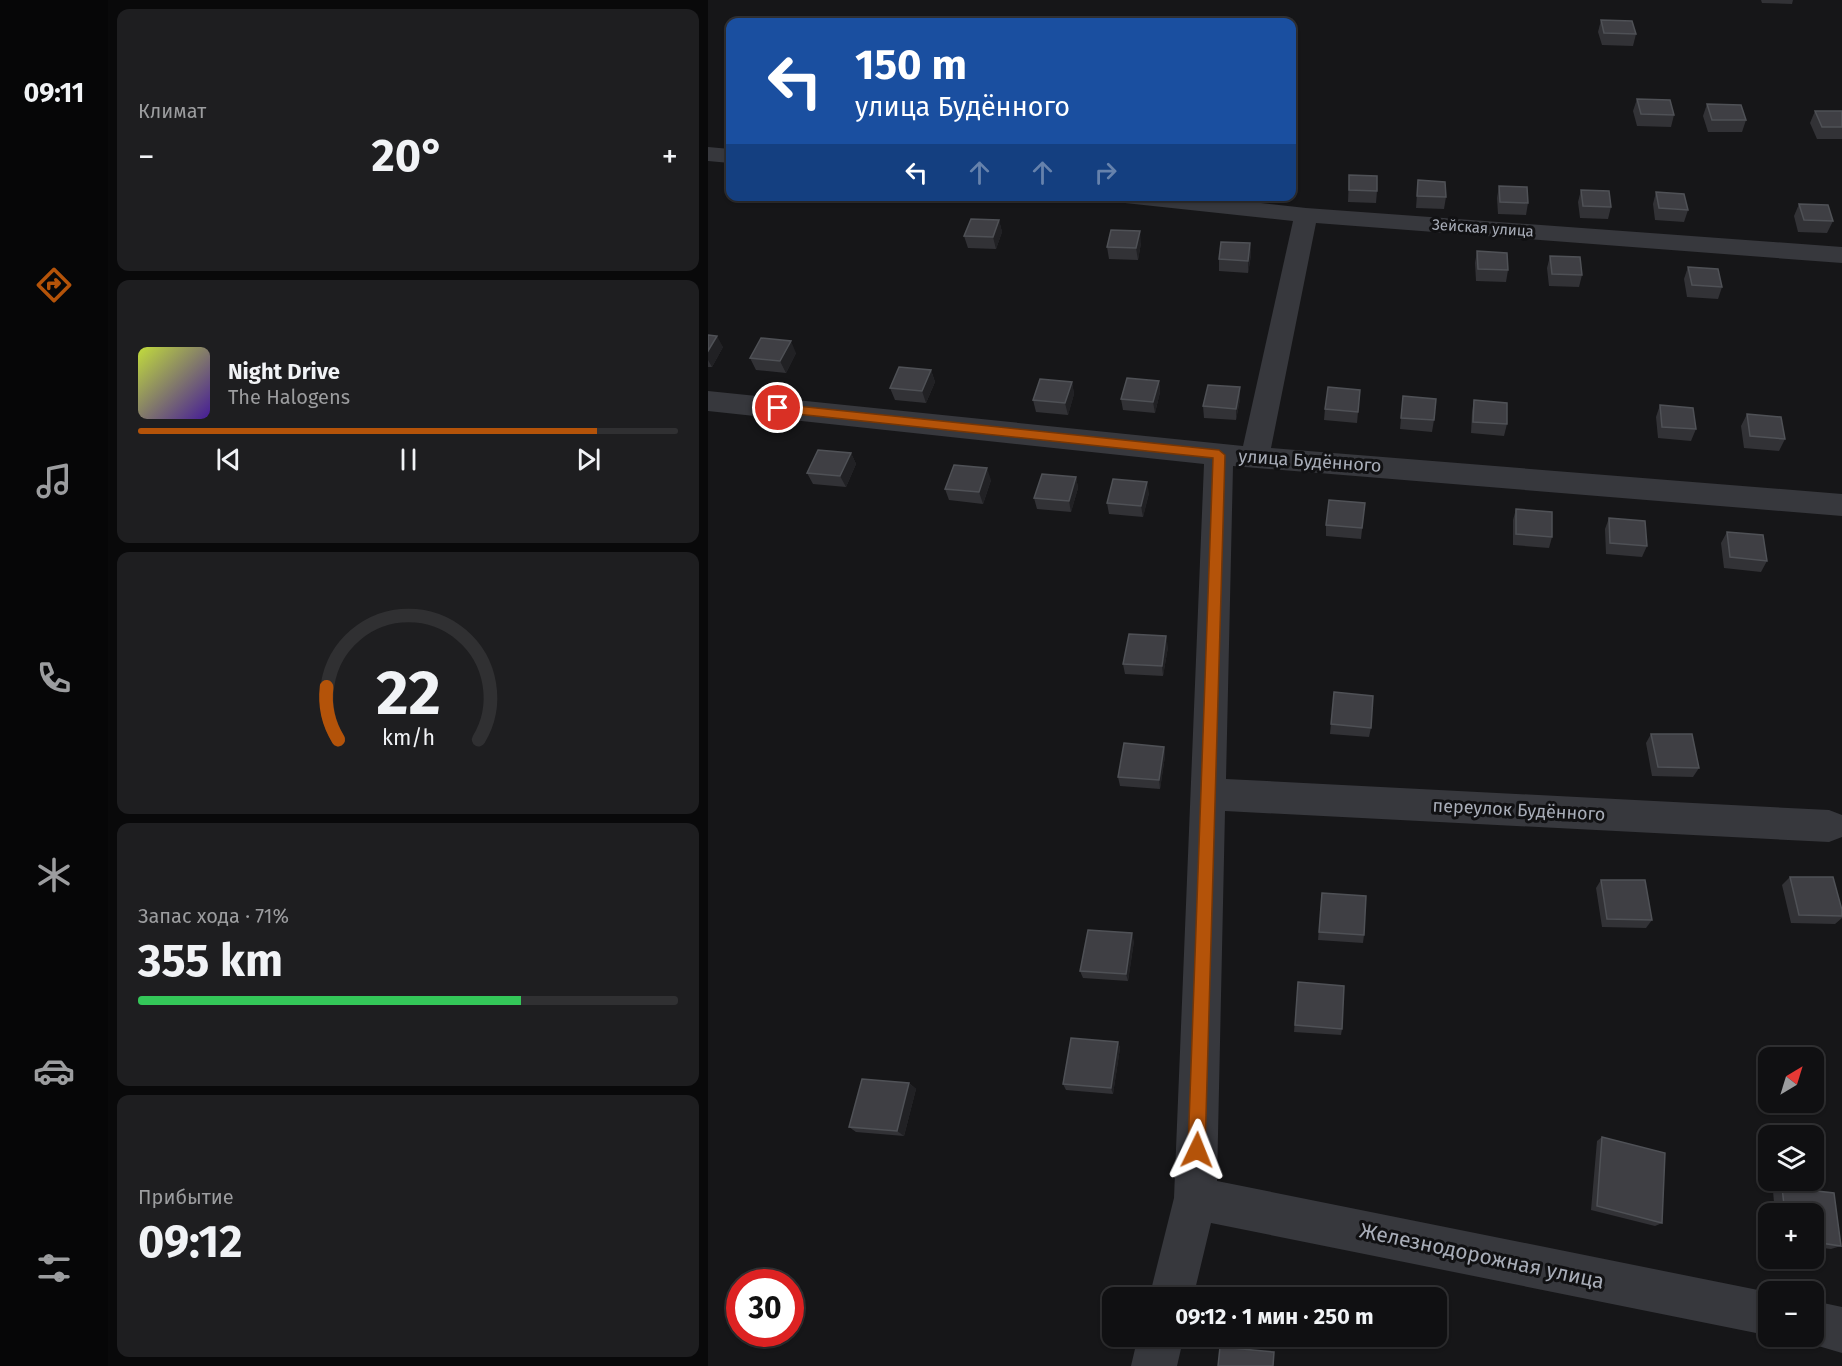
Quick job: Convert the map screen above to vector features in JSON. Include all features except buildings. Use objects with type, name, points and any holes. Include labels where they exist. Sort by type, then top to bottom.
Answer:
[{"type":"street","points":[[708,154],[726,156]]},
{"type":"street","name":"Зейская улица","points":[[1173,201],[1306,215],[1842,255]]},
{"type":"street","points":[[1255,456],[1306,215]]},
{"type":"street","name":"улица Будённого","points":[[708,400],[1219,455],[1255,456],[1842,505]]},
{"type":"street","points":[[1174,1287],[1195,1198],[1219,455]]},
{"type":"street","name":"переулок Будённого","points":[[1208,794],[1829,826]]},
{"type":"street","name":"Железнодорожная улица","points":[[1195,1198],[1758,1313]]},
{"type":"street","points":[[1824,1326],[1842,1330]]},
{"type":"street","points":[[1154,1366],[1158,1347]]},
{"type":"route","points":[[778,408],[1219,455],[1197,1150]]}]
